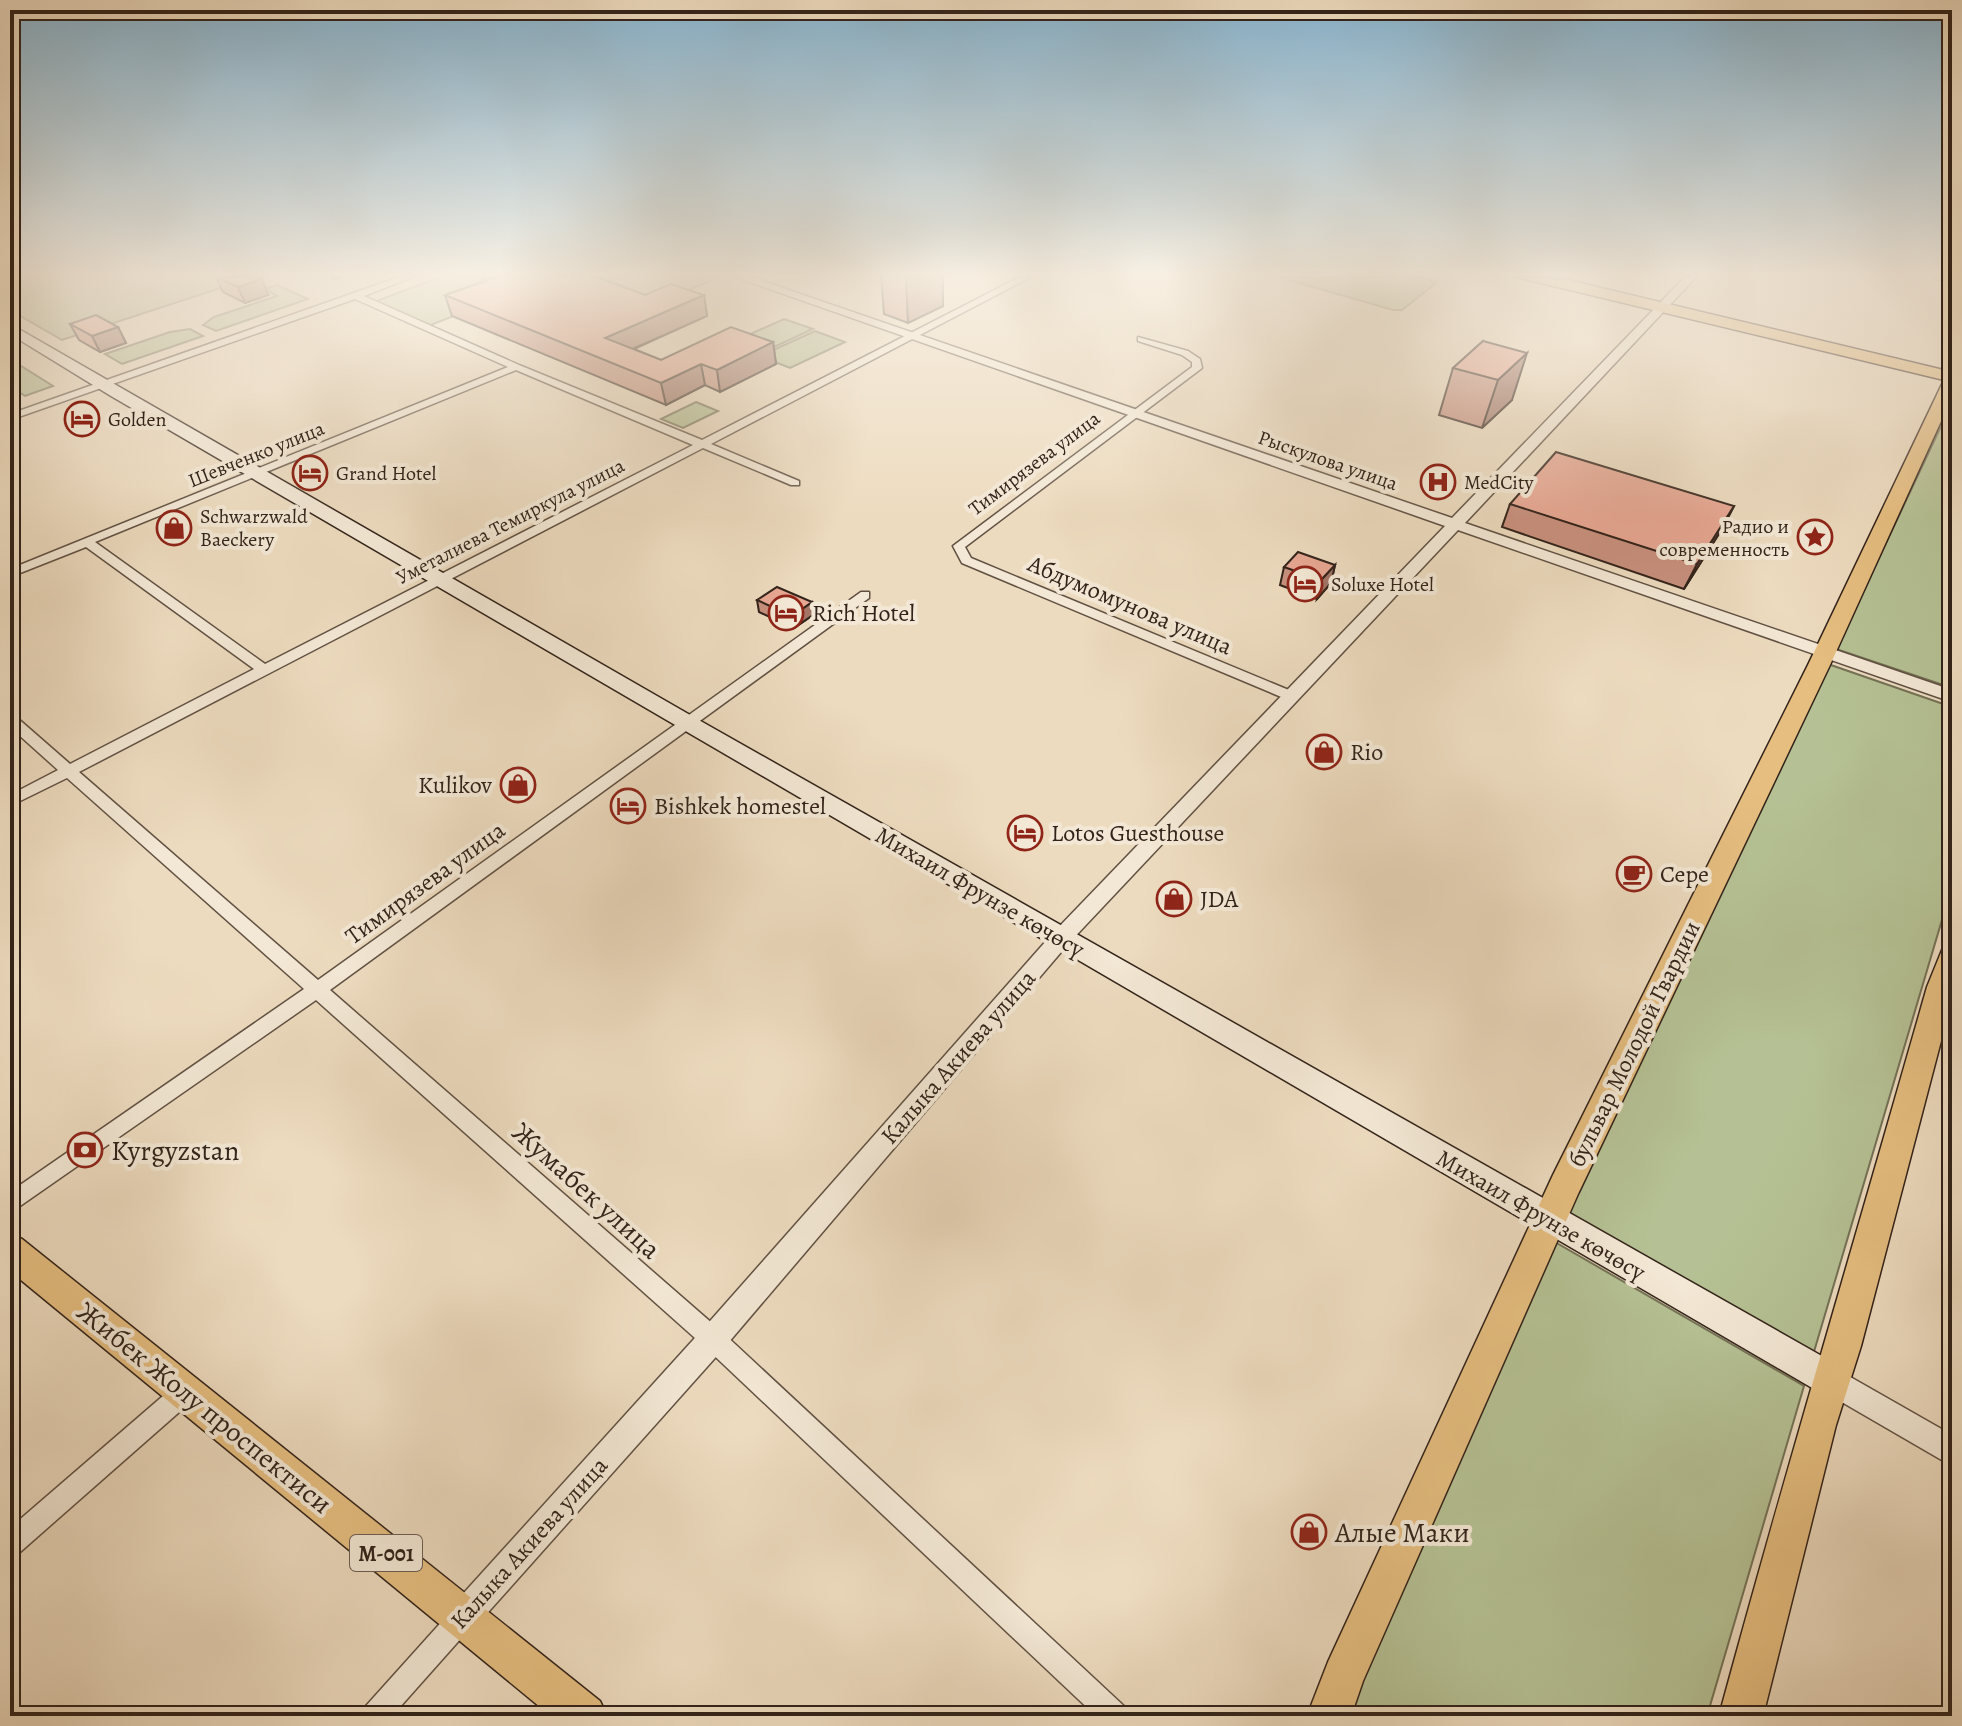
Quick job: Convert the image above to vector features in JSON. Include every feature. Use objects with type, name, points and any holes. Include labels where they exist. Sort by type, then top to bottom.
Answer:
[{"type":"main road","name":"Михаил Фрунзе көчөсү","points":[[57,357],[1831,1380]]},
{"type":"main road","points":[[1863,357],[1952,378]]},
{"type":"main road","name":"бульвар Молодой Гвардии","points":[[1329,1716],[1549,1220],[1825,652],[1952,378]]},
{"type":"main road","points":[[1741,1716],[1831,1380],[1952,958]]},
{"type":"main road","name":"Жибек Жолу проспектиси","points":[[10,1250],[585,1716]]},
{"type":"street","points":[[10,417],[184,357]]},
{"type":"street","points":[[493,357],[795,483]]},
{"type":"street","name":"Уметалиева Темиркула улица","points":[[10,801],[874,357]]},
{"type":"street","name":"Рыскулова улица","points":[[968,357],[1952,696]]},
{"type":"street","name":"Тимирязева улица","points":[[959,546],[1197,368],[1197,361],[1190,357]]},
{"type":"street","name":"Калыка Акиева улица","points":[[374,1716],[713,1339],[1061,938],[1615,357]]},
{"type":"street","name":"Шевченко улица","points":[[10,573],[516,367]]},
{"type":"street","points":[[87,542],[264,670]]},
{"type":"street","name":"Абдумомунова улица","points":[[959,546],[966,560],[1291,696]]},
{"type":"street","name":"Тимирязева улица","points":[[10,1204],[315,991],[865,595]]},
{"type":"street","name":"Жумабек улица","points":[[10,719],[713,1339],[1116,1716]]},
{"type":"street","name":"Михаил Фрунзе көчөсү","points":[[1831,1380],[1952,1451]]},
{"type":"street","points":[[10,1544],[186,1391]]},
{"type":"green space","points":[[109,357],[144,357],[122,364]]},
{"type":"green space","points":[[761,357],[814,357],[790,368]]},
{"type":"green space","points":[[10,359],[53,386],[25,396],[10,386]]},
{"type":"green space","points":[[696,402],[718,411],[683,428],[661,419]]},
{"type":"green space","points":[[1952,403],[1952,688],[1836,649]]},
{"type":"green space","points":[[1828,664],[1952,707],[1952,886],[1813,1355],[1568,1213]]},
{"type":"green space","points":[[1555,1242],[1804,1386],[1707,1716],[1344,1716]]},
{"type":"building","points":[[596,357],[652,357],[661,360],[668,357],[744,357],[717,370],[701,364],[661,383]]},
{"type":"building","points":[[1466,357],[1523,357],[1498,380],[1453,368]]},
{"type":"building","points":[[1556,452],[1734,506],[1697,564],[1510,504]]},
{"type":"building","points":[[1298,552],[1335,565],[1321,580],[1284,567]]},
{"type":"building","points":[[777,587],[812,602],[792,616],[757,600]]},
{"type":"place","name":"Golden","points":[[82,419]]},
{"type":"place","name":"Grand Hotel","points":[[310,473]]},
{"type":"place","name":"MedCity","points":[[1438,482]]},
{"type":"place","name":"Schwarzwald Baeckery","points":[[174,528]]},
{"type":"place","name":"Радио и современность","points":[[1815,537]]},
{"type":"place","name":"Soluxe Hotel","points":[[1305,584]]},
{"type":"place","name":"Rich Hotel","points":[[786,613]]},
{"type":"place","name":"Rio","points":[[1324,752]]},
{"type":"place","name":"Kulikov","points":[[518,785]]},
{"type":"place","name":"Bishkek homestel","points":[[628,806]]},
{"type":"place","name":"Lotos Guesthouse","points":[[1025,833]]},
{"type":"place","name":"Сере","points":[[1634,874]]},
{"type":"place","name":"JDA","points":[[1174,899]]},
{"type":"place","name":"Kyrgyzstan","points":[[85,1150]]},
{"type":"place","name":"Алые Маки","points":[[1309,1532]]}]
